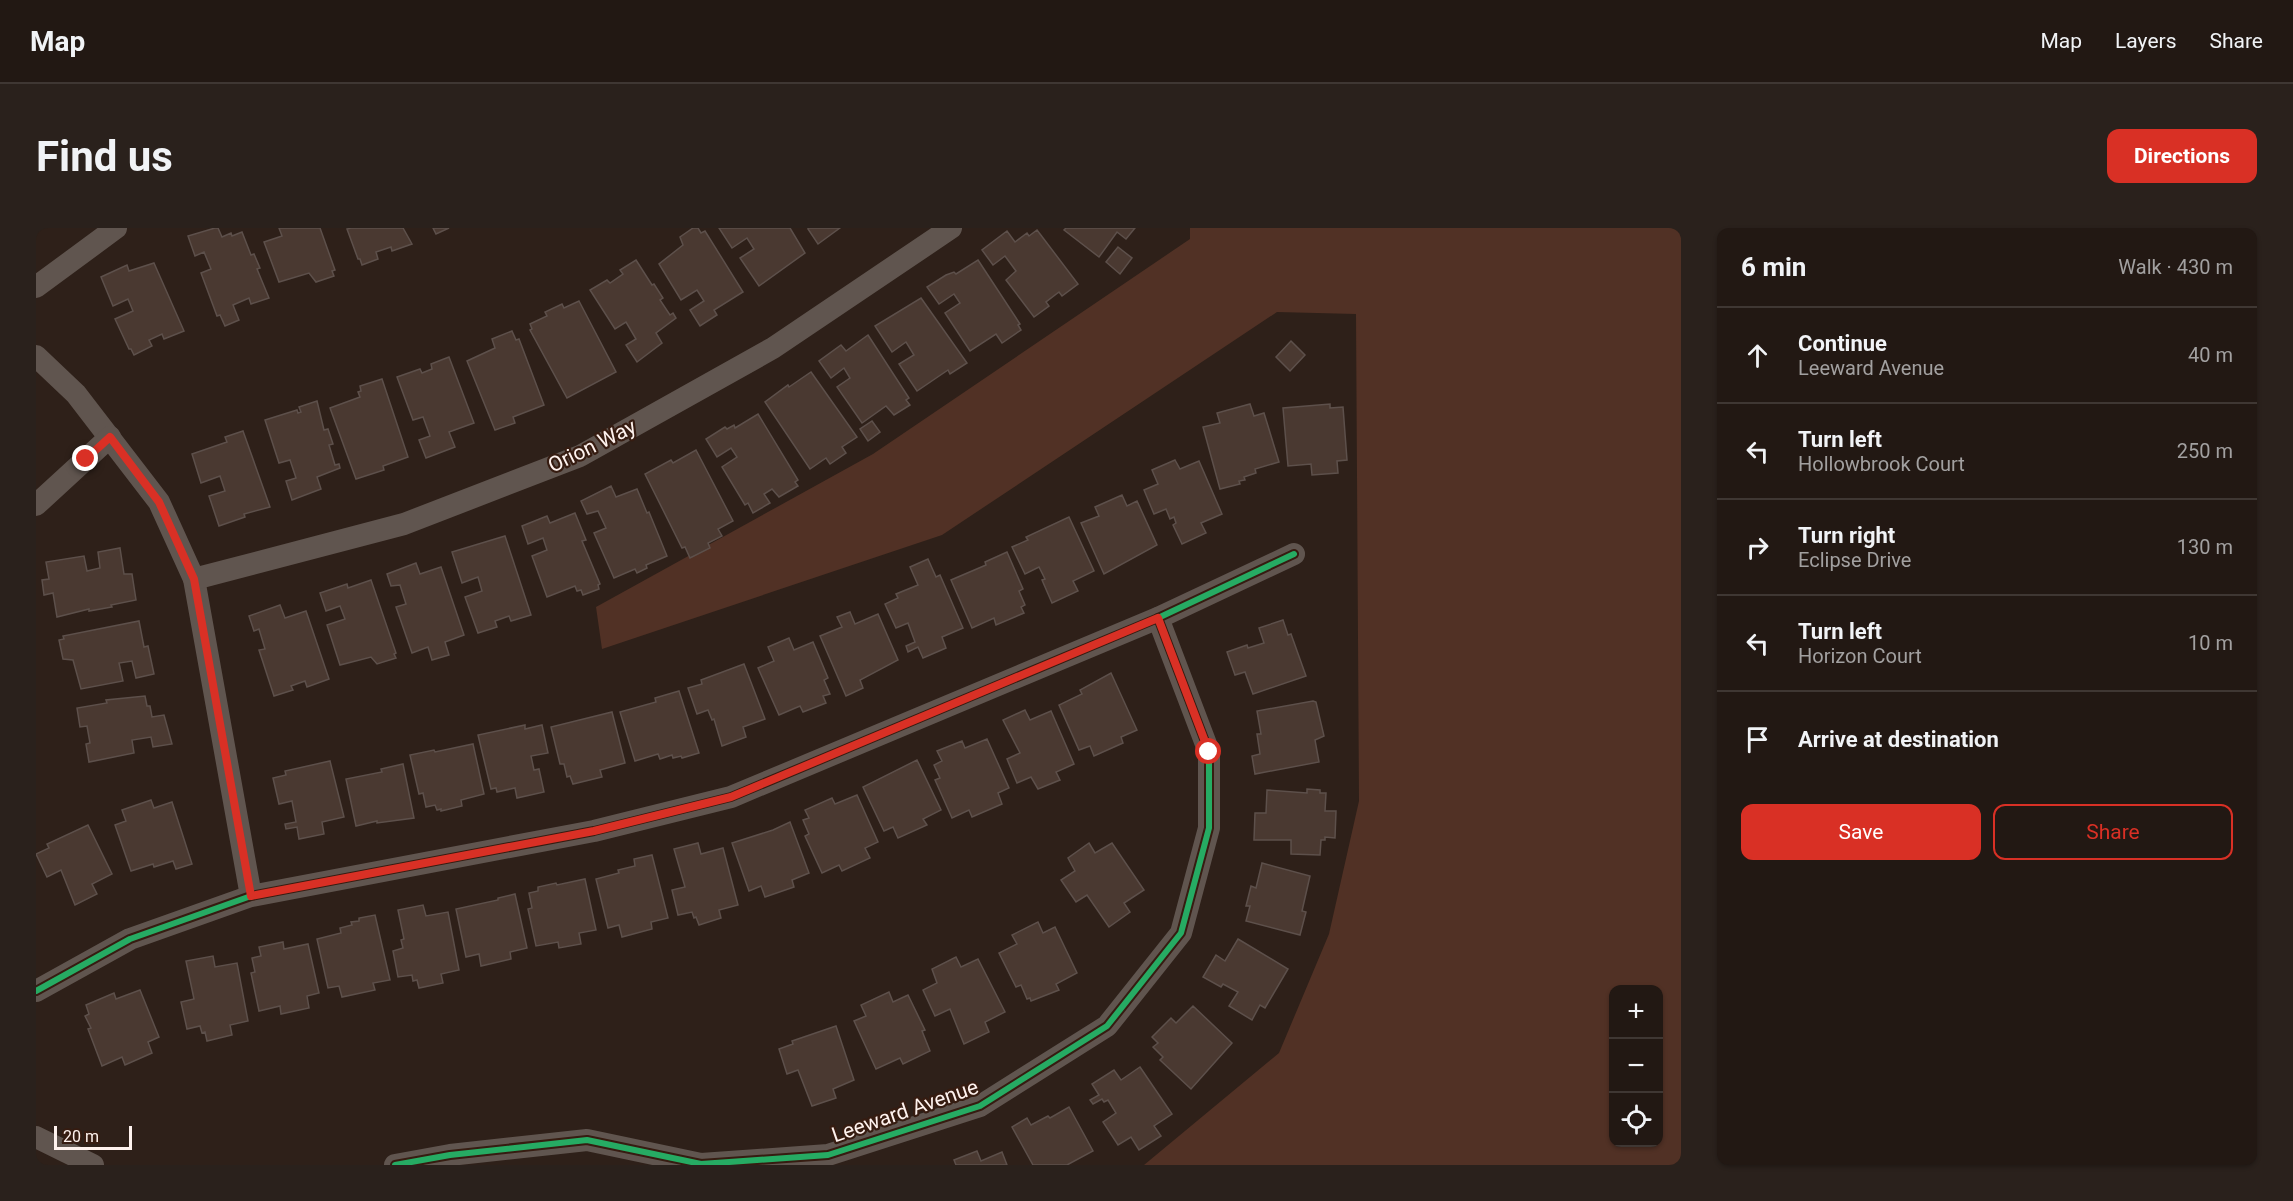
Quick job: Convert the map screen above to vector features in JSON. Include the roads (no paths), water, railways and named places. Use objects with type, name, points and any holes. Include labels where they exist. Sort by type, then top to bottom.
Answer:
[{"type":"street","points":[[36,287],[116,228]]},
{"type":"street","name":"Orion Way","points":[[194,579],[404,524],[580,456],[772,348],[951,228]]},
{"type":"street","points":[[36,356],[76,394],[159,502],[194,579],[251,896]]},
{"type":"street","points":[[36,505],[110,437]]},
{"type":"street","points":[[36,991],[130,939],[251,896],[594,831],[731,797],[1158,618],[1294,554]]},
{"type":"street","name":"Leeward Avenue","points":[[395,1165],[450,1155],[587,1140],[701,1164],[828,1155],[980,1106],[1107,1026],[1181,933],[1209,828],[1209,752],[1158,618]]},
{"type":"street","points":[[36,1137],[93,1165]]}]
